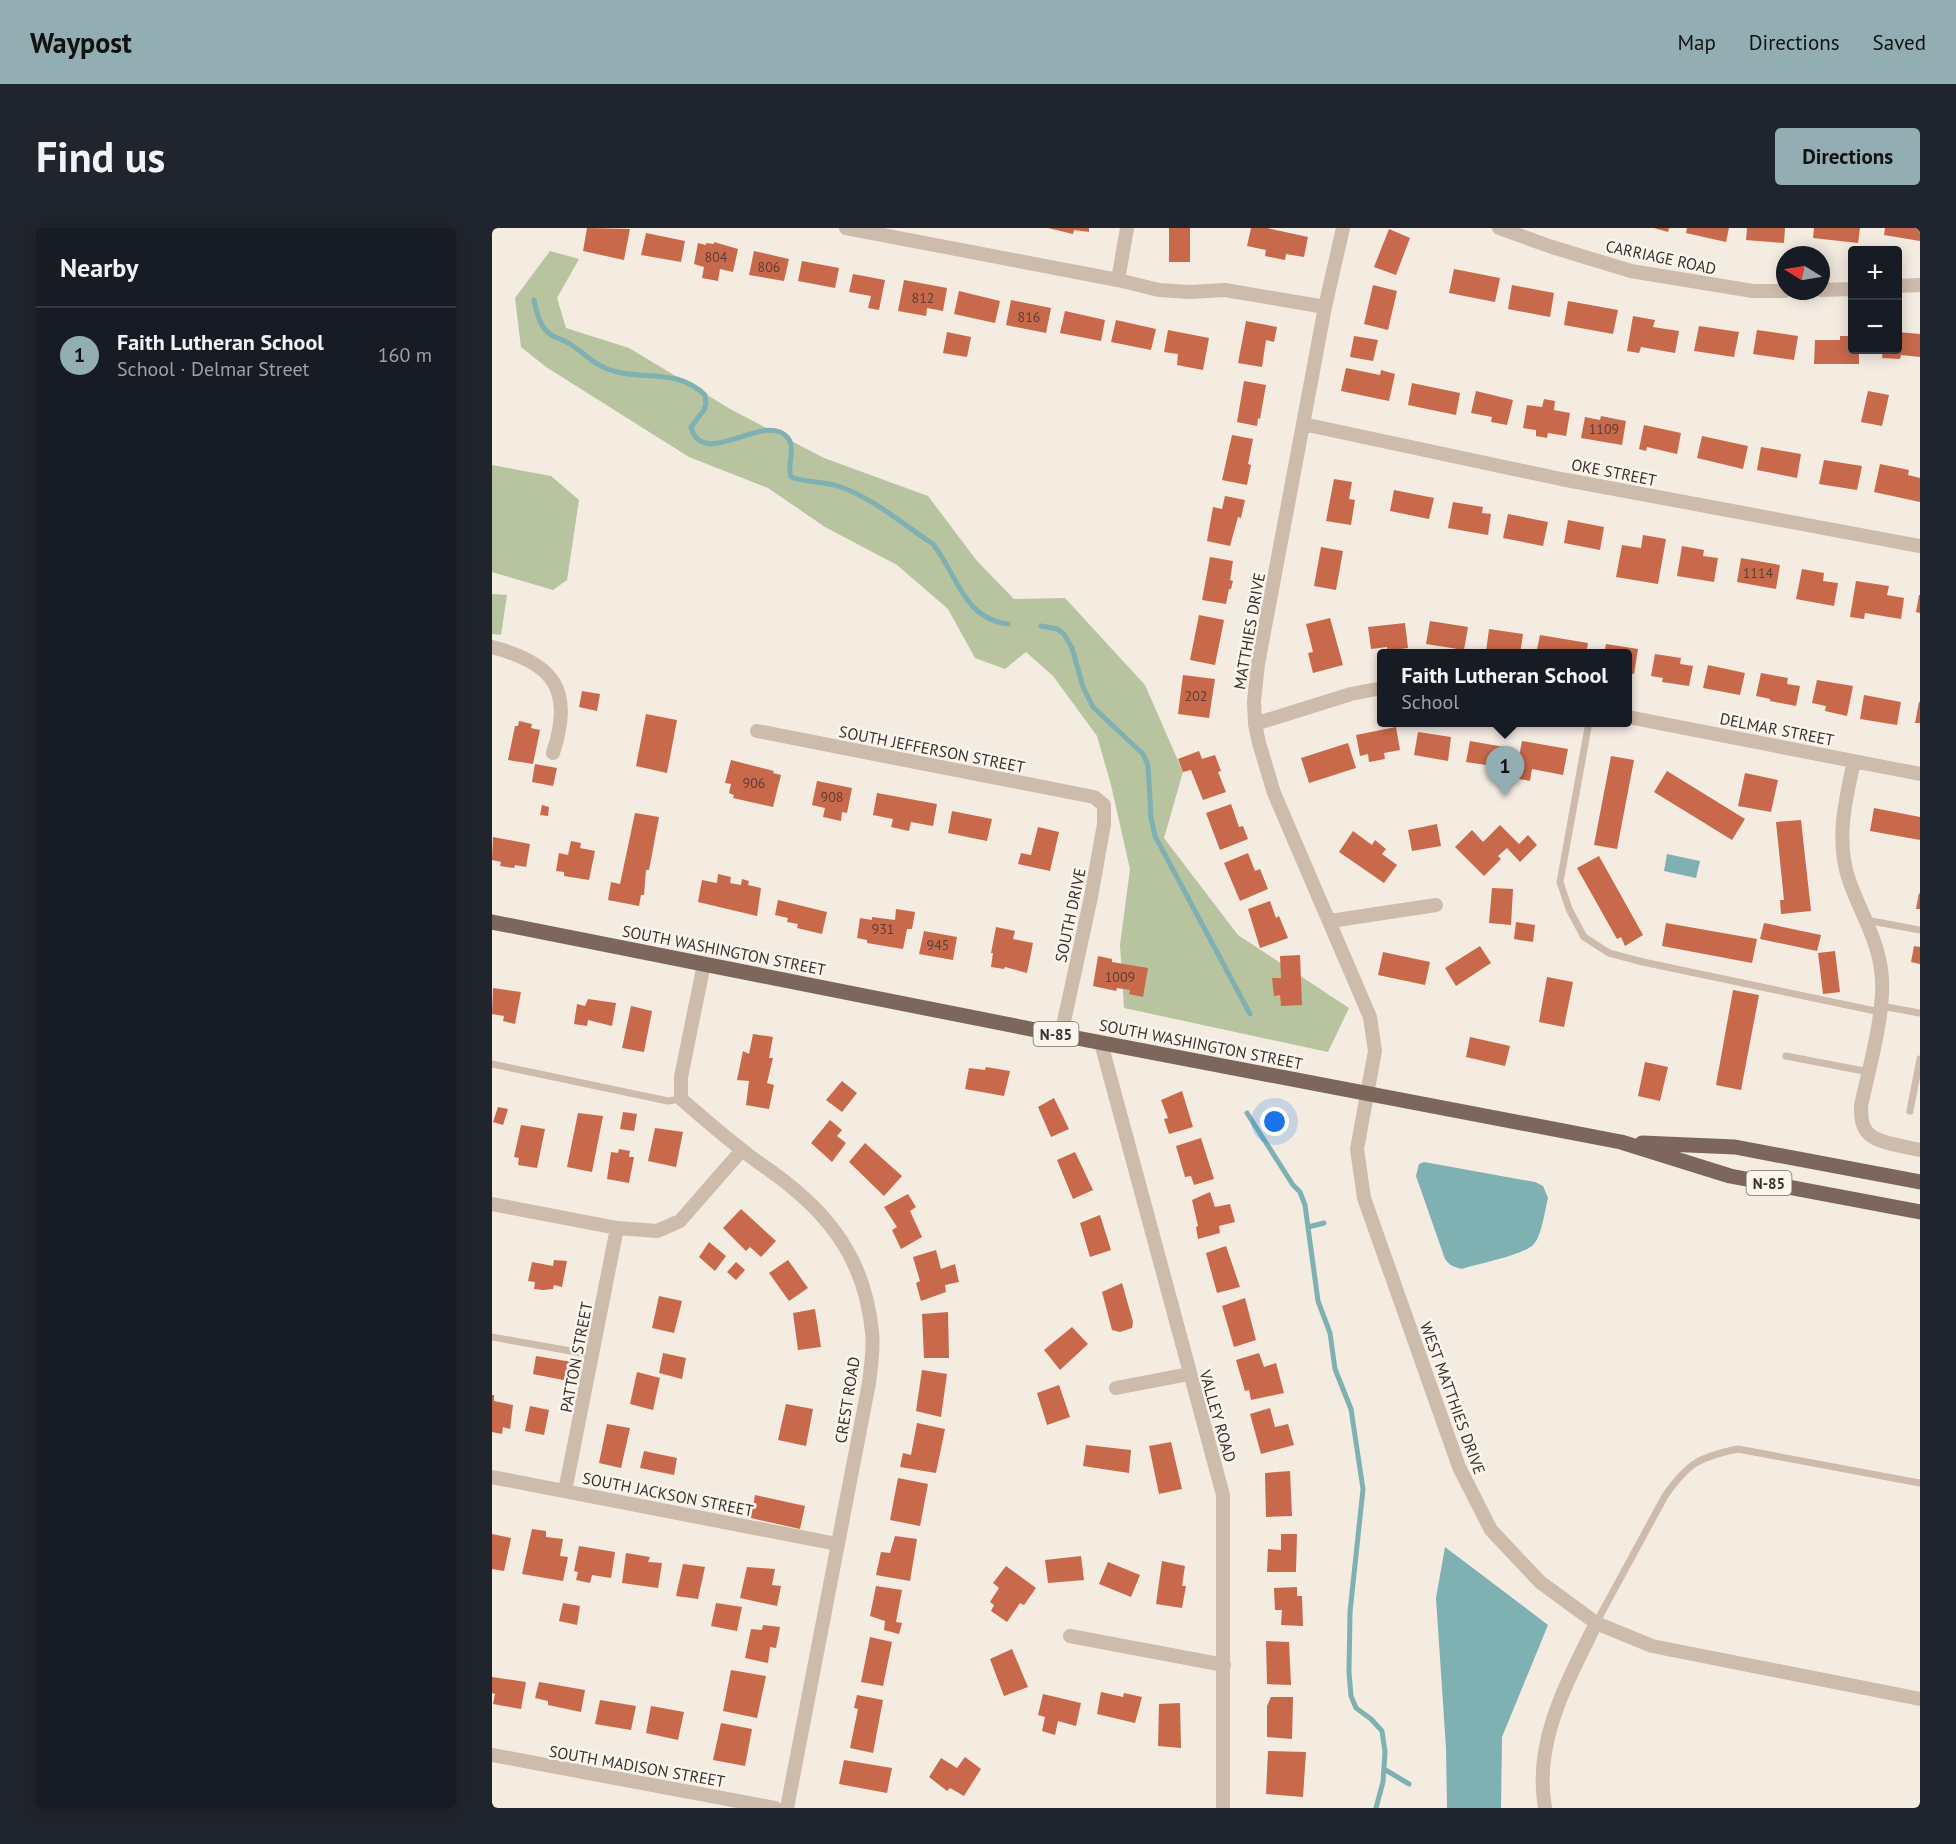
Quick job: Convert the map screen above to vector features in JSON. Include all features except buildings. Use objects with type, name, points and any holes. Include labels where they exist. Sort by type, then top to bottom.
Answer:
[{"type":"main road","name":"SOUTH WASHINGTON STREET","points":[[492,922],[1061,1035],[1621,1142],[1730,1176],[1920,1212]]},
{"type":"main road","name":"SOUTH WASHINGTON STREET","points":[[1621,1142],[1735,1147],[1920,1182]]},
{"type":"street","points":[[846,228],[1118,280],[1159,290],[1189,292],[1225,290],[1325,307]]},
{"type":"street","points":[[1118,280],[1127,228]]},
{"type":"street","name":"MATTHIES DRIVE","points":[[1342,228],[1258,664],[1254,701],[1259,743],[1274,793],[1370,1017],[1375,1051],[1368,1094]]},
{"type":"street","name":"CARRIAGE ROAD","points":[[1499,228],[1631,271],[1753,291],[1776,291]]},
{"type":"street","points":[[1902,286],[1920,285]]},
{"type":"street","points":[[1830,290],[1848,289]]},
{"type":"street","name":"OKE STREET","points":[[1303,424],[1561,479],[1920,546]]},
{"type":"street","points":[[492,648],[531,660],[547,673],[557,688],[562,708],[560,730],[552,753]]},
{"type":"street","points":[[1255,724],[1351,694],[1377,689]]},
{"type":"street","name":"DELMAR STREET","points":[[1632,718],[1920,774]]},
{"type":"street","name":"SOUTH JEFFERSON STREET","points":[[757,731],[1094,796],[1100,802]]},
{"type":"street","points":[[1854,761],[1842,814],[1842,846],[1850,882],[1876,942],[1880,970],[1880,1009],[1861,1106],[1862,1121],[1869,1134],[1885,1142],[1920,1150]]},
{"type":"street","name":"SOUTH DRIVE","points":[[1061,1035],[1104,824],[1104,805],[1100,802]]},
{"type":"street","points":[[1330,921],[1436,904]]},
{"type":"street","points":[[681,1099],[681,1077],[704,964]]},
{"type":"street","name":"VALLEY ROAD","points":[[1101,1042],[1223,1495],[1223,1808]]},
{"type":"street","name":"WEST MATTHIES DRIVE","points":[[1368,1094],[1357,1149],[1364,1198],[1459,1467],[1491,1530],[1540,1582],[1596,1623],[1652,1646],[1920,1699]]},
{"type":"street","name":"CREST ROAD","points":[[681,1099],[742,1150],[789,1184],[817,1209],[838,1234],[855,1264],[867,1297],[873,1335],[869,1383],[787,1808]]},
{"type":"street","points":[[492,1204],[617,1228],[657,1231],[680,1221],[742,1150]]},
{"type":"street","name":"PATTON STREET","points":[[565,1491],[617,1228]]},
{"type":"street","points":[[1116,1388],[1190,1374]]},
{"type":"street","name":"SOUTH JACKSON STREET","points":[[492,1477],[837,1544]]},
{"type":"street","points":[[1545,1808],[1542,1788],[1546,1741],[1556,1707],[1596,1623]]},
{"type":"street","points":[[1071,1636],[1224,1665]]},
{"type":"street","name":"SOUTH MADISON STREET","points":[[492,1755],[775,1808]]},
{"type":"lane","points":[[1588,727],[1560,882],[1569,909],[1584,937],[1609,953],[1632,959],[1880,1009],[1920,1013]]},
{"type":"lane","points":[[1866,920],[1920,930]]},
{"type":"lane","points":[[1786,1056],[1869,1072]]},
{"type":"lane","points":[[1910,1111],[1920,1059]]},
{"type":"lane","points":[[492,1064],[668,1101],[681,1099]]},
{"type":"lane","points":[[492,1337],[593,1355]]},
{"type":"lane","points":[[1596,1623],[1665,1496],[1678,1477],[1691,1465],[1713,1454],[1738,1449],[1920,1483]]},
{"type":"green space","points":[[550,251],[579,259],[557,298],[566,328],[629,348],[732,410],[824,458],[928,496],[977,561],[1014,599],[1065,598],[1145,685],[1183,772],[1164,838],[1238,935],[1349,1008],[1328,1052],[1124,1008],[1120,945],[1130,869],[1097,736],[1053,676],[1026,652],[1005,669],[975,658],[948,609],[897,565],[825,527],[768,488],[689,457],[546,367],[521,347],[515,298]]},
{"type":"green space","points":[[492,465],[551,476],[579,500],[567,580],[553,590],[492,572]]},
{"type":"green space","points":[[492,594],[507,595],[501,635],[492,634]]},
{"type":"water","points":[[1667,854],[1700,861],[1696,878],[1664,871]]},
{"type":"water","points":[[1424,1162],[1535,1182],[1543,1186],[1548,1198],[1537,1240],[1529,1248],[1511,1255],[1462,1269],[1450,1265],[1445,1259],[1416,1176],[1419,1164]]},
{"type":"water","points":[[1445,1547],[1548,1625],[1502,1737],[1501,1808],[1447,1808],[1446,1748],[1436,1598]]},
{"type":"waterway","points":[[534,300],[538,316],[545,329],[597,364],[617,372],[674,378],[695,387],[705,395],[704,410],[691,427],[698,439],[708,443],[721,443],[764,431],[777,431],[787,437],[791,446],[791,477],[841,487],[865,498],[888,513],[933,544],[971,604],[993,620],[1008,624]]},
{"type":"waterway","points":[[1041,626],[1057,629],[1064,634],[1072,648],[1083,687],[1093,707],[1143,754],[1148,765],[1151,818],[1155,836],[1250,1014]]},
{"type":"waterway","points":[[1247,1113],[1293,1185],[1300,1192],[1305,1205],[1318,1301],[1330,1333],[1335,1369],[1351,1409],[1363,1489],[1350,1612],[1349,1672],[1351,1696],[1356,1708],[1382,1731],[1385,1752],[1383,1782],[1376,1808]]},
{"type":"waterway","points":[[1308,1227],[1324,1223]]},
{"type":"waterway","points":[[1384,1769],[1409,1784]]},
{"type":"place","name":"Faith Lutheran School","points":[[1505,796]]}]
